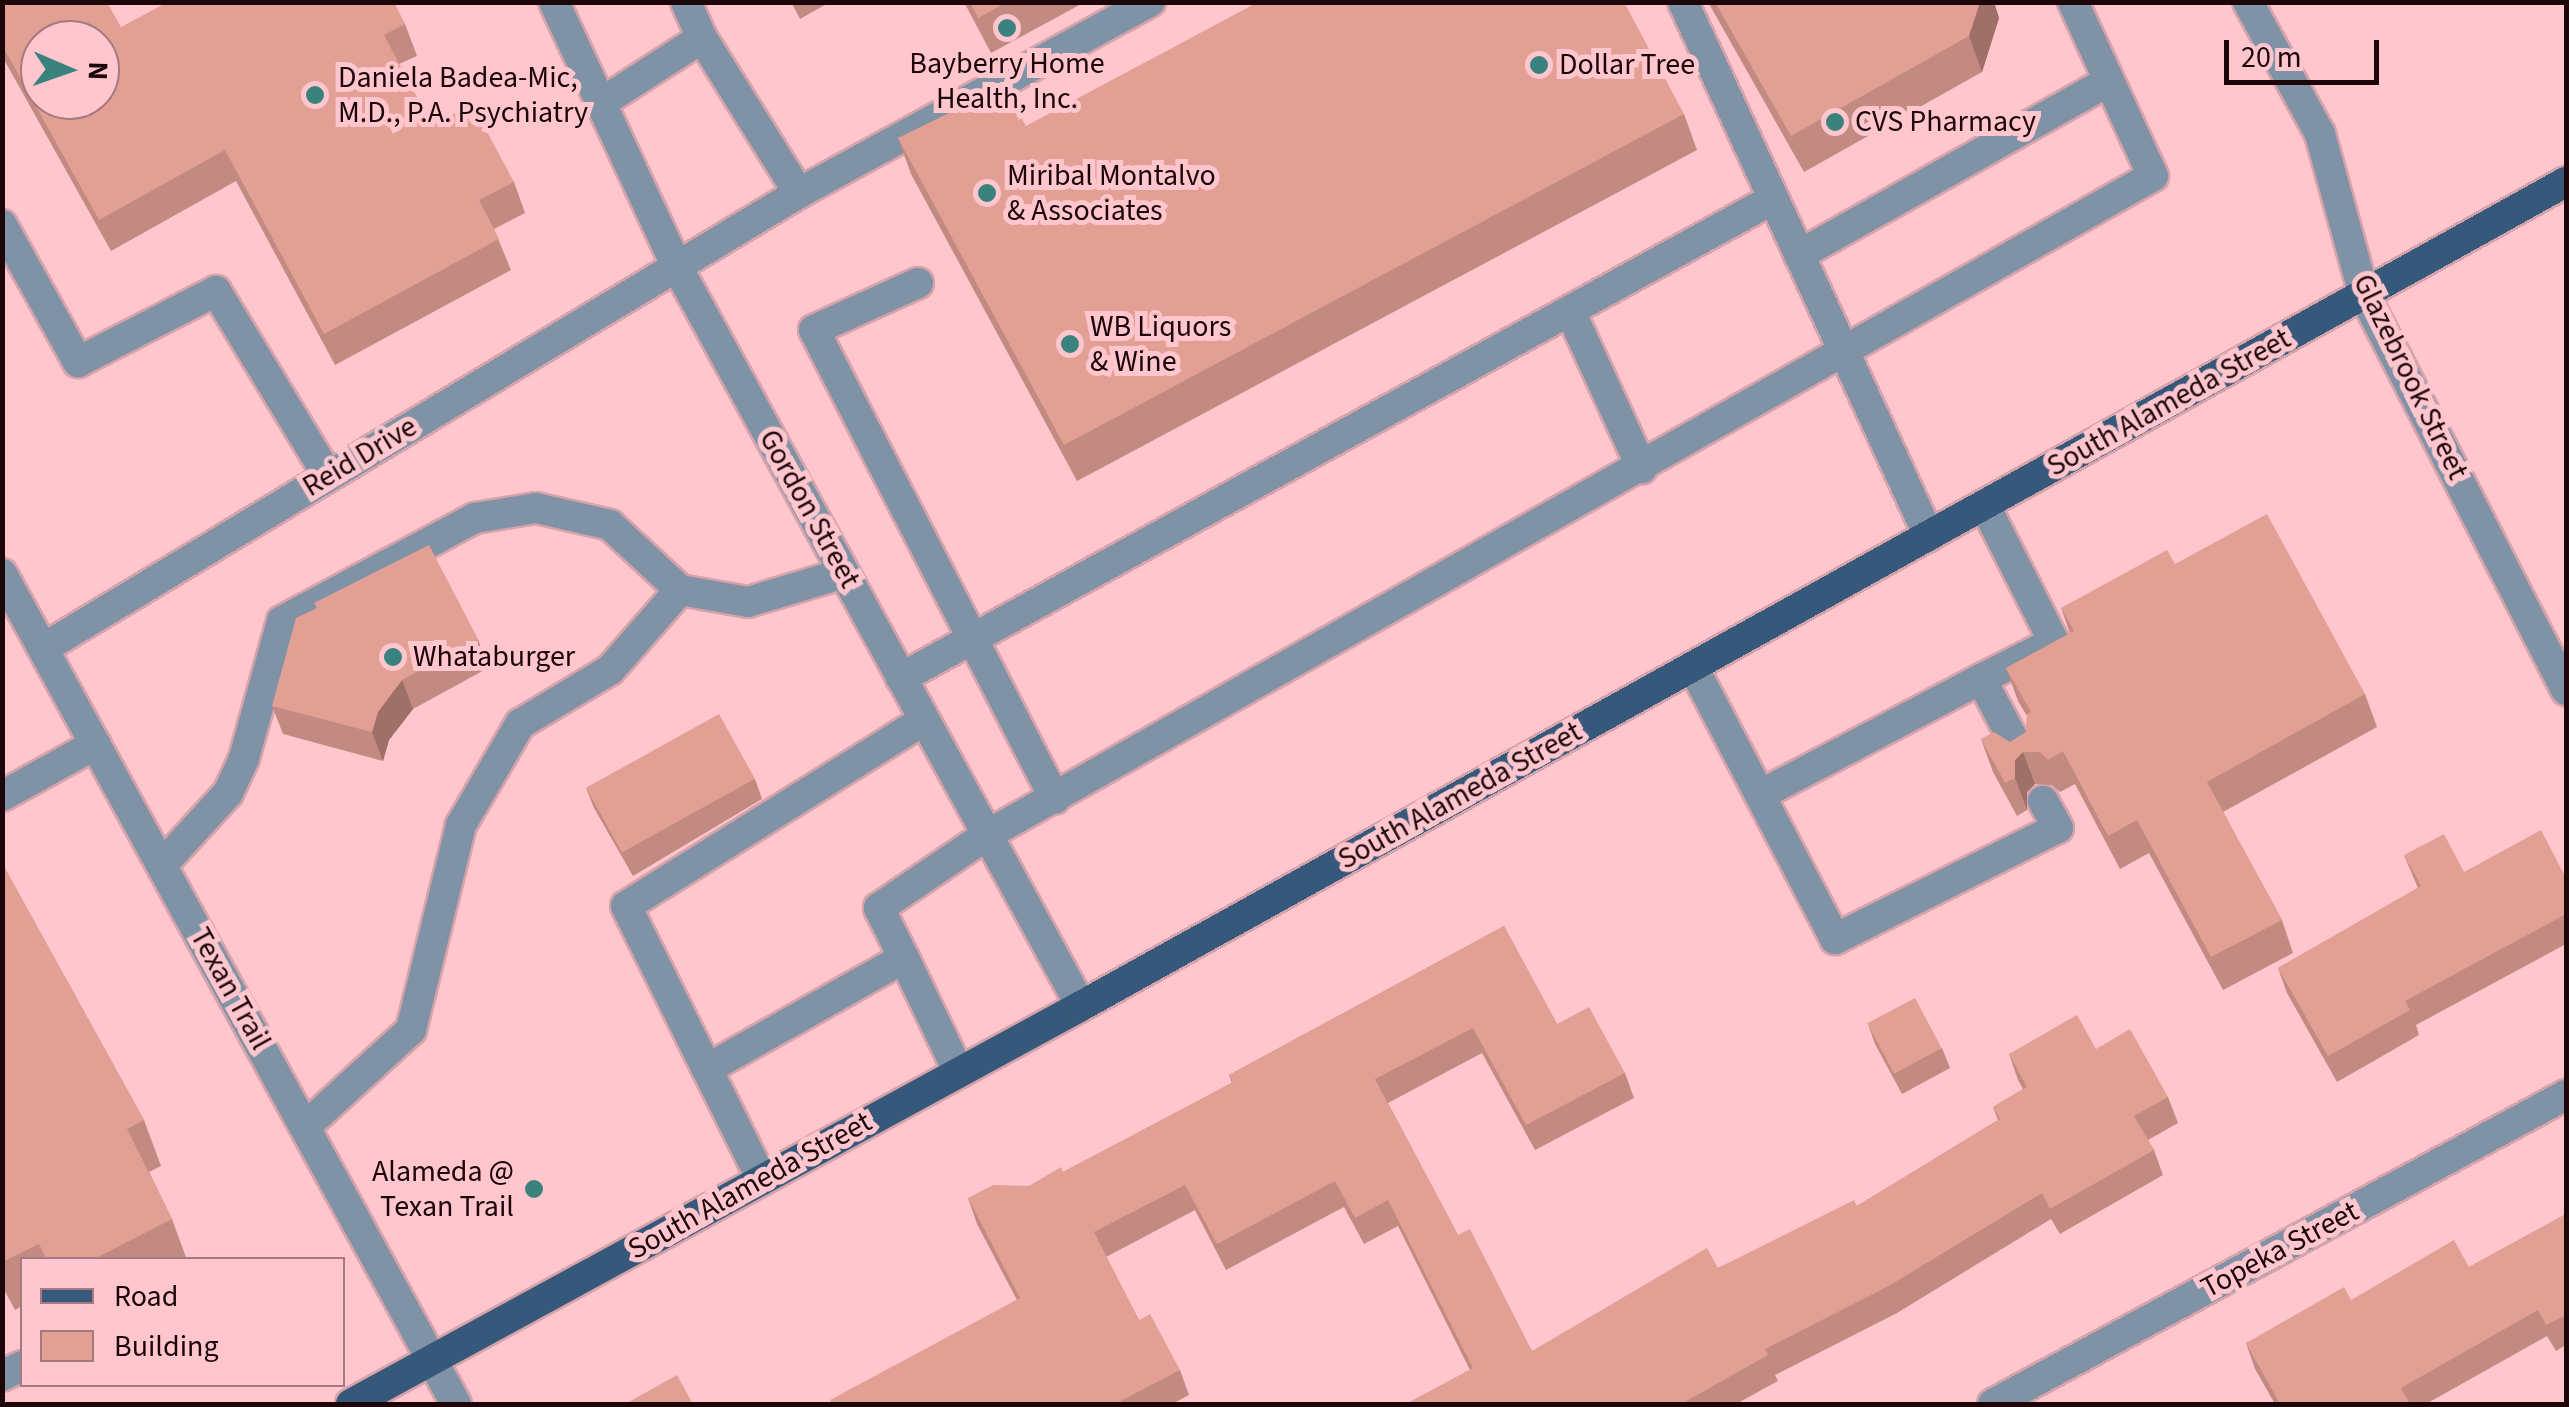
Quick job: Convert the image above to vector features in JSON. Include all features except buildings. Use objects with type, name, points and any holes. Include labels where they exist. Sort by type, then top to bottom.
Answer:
[{"type":"main road","name":"South Alameda Street","points":[[350,1404],[1081,1006],[2566,182]]},
{"type":"street","name":"Gordon Street","points":[[554,2],[676,266],[1081,1006]]},
{"type":"street","points":[[686,2],[702,38],[799,192]]},
{"type":"street","name":"Reid Drive","points":[[44,648],[799,192],[1150,2]]},
{"type":"street","points":[[1683,2],[1929,536]]},
{"type":"street","points":[[959,1073],[879,908],[987,835],[2153,176],[2073,2]]},
{"type":"street","name":"Glazebrook Street","points":[[2248,2],[2320,134],[2364,295],[2566,690]]},
{"type":"street","points":[[601,103],[702,38]]},
{"type":"street","points":[[1799,255],[2110,81]]},
{"type":"street","points":[[901,678],[1774,199]]},
{"type":"street","points":[[2,226],[78,362],[216,291],[328,476]]},
{"type":"street","points":[[918,283],[814,330],[1056,799]]},
{"type":"street","points":[[1570,311],[1642,468]]},
{"type":"street","points":[[1760,795],[2054,642],[1985,506]]},
{"type":"street","points":[[162,865],[228,793],[244,758],[282,621],[475,518],[536,508],[610,526],[680,590],[748,602],[844,572]]},
{"type":"street","name":"Texan Trail","points":[[2,574],[456,1404]]},
{"type":"street","points":[[305,1126],[411,1030],[461,825],[520,724],[610,670],[680,590]]},
{"type":"street","points":[[1693,667],[1835,939],[2058,828],[2043,801]]},
{"type":"street","points":[[1982,680],[2022,756]]},
{"type":"street","points":[[762,1180],[626,906],[924,720]]},
{"type":"street","points":[[2,796],[96,744]]},
{"type":"street","points":[[707,1069],[904,958]]},
{"type":"street","name":"Topeka Street","points":[[1992,1404],[2566,1096]]},
{"type":"place","name":"Bayberry Home Health, Inc.","points":[[1007,28]]},
{"type":"place","name":"Dollar Tree","points":[[1539,65]]},
{"type":"place","name":"Daniela Badea-Mic, M.D., P.A. Psychiatry","points":[[315,95]]},
{"type":"place","name":"CVS Pharmacy","points":[[1835,122]]},
{"type":"place","name":"Miribal Montalvo & Associates","points":[[987,193]]},
{"type":"place","name":"WB Liquors & Wine","points":[[1070,344]]},
{"type":"place","name":"Whataburger","points":[[393,657]]},
{"type":"place","name":"Alameda @ Texan Trail","points":[[534,1189]]}]
